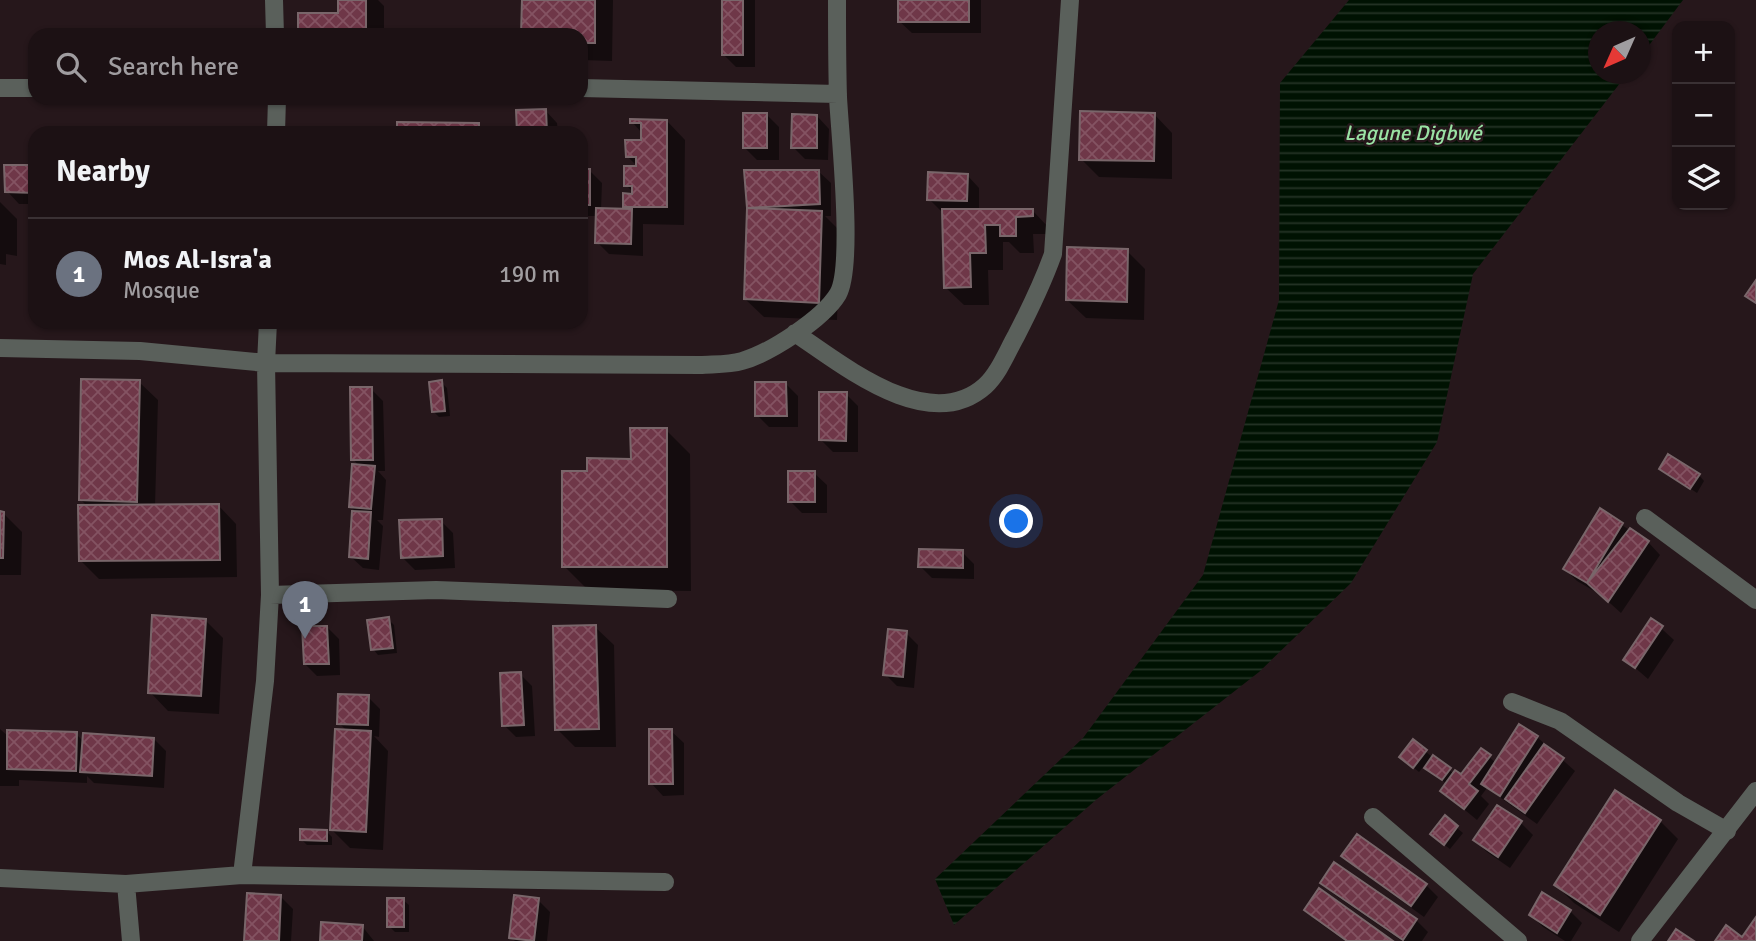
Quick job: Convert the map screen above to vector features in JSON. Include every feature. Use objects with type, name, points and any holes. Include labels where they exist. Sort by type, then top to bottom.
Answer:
[{"type":"street","points":[[274,0],[275,28]]},
{"type":"street","points":[[0,348],[140,352],[266,363],[700,365],[740,362],[771,350],[819,315],[838,294],[845,274],[837,0]]},
{"type":"street","points":[[795,333],[887,391],[914,401],[941,404],[965,400],[986,385],[1019,330],[1045,279],[1054,254],[1070,0]]},
{"type":"street","points":[[0,88],[28,88]]},
{"type":"street","points":[[588,88],[838,94]]},
{"type":"street","points":[[276,126],[277,105]]},
{"type":"street","points":[[242,875],[265,681],[270,595],[268,329]]},
{"type":"street","points":[[1645,518],[1756,600]]},
{"type":"street","points":[[270,595],[436,590],[668,598]]},
{"type":"street","points":[[1512,702],[1560,721],[1678,803],[1727,831]]},
{"type":"street","points":[[1640,941],[1756,791]]},
{"type":"street","points":[[1373,817],[1518,941]]},
{"type":"street","points":[[0,878],[125,884],[242,875],[665,882]]},
{"type":"street","points":[[125,884],[131,941]]},
{"type":"water","name":"Lagune Digbwé","points":[[1349,0],[1683,0],[1651,43],[1651,21],[1588,21],[1588,84],[1619,84],[1473,274],[1437,442],[1351,583],[1259,672],[1097,799],[954,925],[935,879],[1083,738],[1203,575],[1279,300],[1280,83]]},
{"type":"building","points":[[338,0],[366,0],[366,28],[298,28],[298,13],[338,13]]},
{"type":"building","points":[[522,0],[595,0],[595,43],[588,43],[588,28],[521,28]]},
{"type":"building","points":[[722,0],[743,0],[743,55],[722,55]]},
{"type":"building","points":[[898,0],[969,0],[969,22],[898,22]]},
{"type":"building","points":[[546,109],[547,126],[517,126],[516,110]]},
{"type":"building","points":[[1080,111],[1155,113],[1154,161],[1079,160]]},
{"type":"building","points":[[743,113],[767,113],[767,148],[743,148]]},
{"type":"building","points":[[792,114],[817,115],[817,148],[791,148]]},
{"type":"building","points":[[630,119],[667,120],[667,207],[623,207],[623,193],[632,194],[632,186],[624,186],[624,166],[636,166],[636,157],[626,157],[625,140],[641,140],[641,123],[630,123]]},
{"type":"building","points":[[397,122],[479,123],[479,126],[397,126]]},
{"type":"building","points":[[4,165],[28,165],[28,193],[5,192]]},
{"type":"building","points":[[588,169],[590,169],[588,205]]},
{"type":"building","points":[[744,170],[819,170],[820,204],[747,208]]},
{"type":"building","points":[[928,172],[968,174],[967,201],[927,200]]},
{"type":"building","points":[[596,208],[632,209],[631,244],[595,243]]},
{"type":"building","points":[[747,208],[822,211],[819,303],[744,299]]},
{"type":"building","points":[[942,209],[1033,209],[1033,216],[1016,217],[1016,236],[1000,236],[1000,225],[985,225],[986,253],[970,253],[971,287],[944,288]]},
{"type":"building","points":[[1067,247],[1128,249],[1127,302],[1066,300]]},
{"type":"building","points":[[1756,280],[1756,303],[1745,296]]},
{"type":"building","points":[[81,379],[140,380],[137,502],[79,500]]},
{"type":"building","points":[[442,380],[445,411],[432,412],[429,382]]},
{"type":"building","points":[[755,382],[786,382],[787,416],[755,416]]},
{"type":"building","points":[[350,387],[372,387],[373,460],[351,460]]},
{"type":"building","points":[[819,392],[847,392],[846,441],[819,440]]},
{"type":"building","points":[[630,428],[667,428],[667,567],[562,567],[562,471],[587,471],[587,458],[631,459]]},
{"type":"building","points":[[1668,454],[1700,474],[1690,489],[1659,469]]},
{"type":"building","points":[[352,464],[375,466],[371,509],[349,507]]},
{"type":"building","points":[[788,471],[815,471],[815,502],[788,502]]},
{"type":"building","points":[[219,504],[220,560],[79,561],[78,505]]},
{"type":"building","points":[[1600,508],[1623,523],[1587,583],[1563,569]]},
{"type":"building","points":[[0,511],[4,512],[3,558],[0,558]]},
{"type":"building","points":[[352,511],[371,512],[368,559],[349,557]]},
{"type":"building","points":[[442,519],[443,556],[401,558],[399,520]]},
{"type":"building","points":[[1630,528],[1649,541],[1608,602],[1587,583]]},
{"type":"building","points":[[919,549],[963,550],[963,568],[918,567]]},
{"type":"building","points":[[152,615],[206,619],[201,696],[148,693]]},
{"type":"building","points":[[389,617],[393,648],[371,650],[367,620]]},
{"type":"building","points":[[1651,618],[1663,626],[1635,668],[1623,660]]},
{"type":"building","points":[[596,625],[599,729],[555,730],[553,626]]},
{"type":"building","points":[[302,626],[327,626],[329,664],[304,664]]},
{"type":"building","points":[[888,629],[907,631],[903,677],[883,675]]},
{"type":"building","points":[[521,672],[524,725],[502,726],[500,673]]},
{"type":"building","points":[[338,694],[369,695],[368,725],[337,724]]},
{"type":"building","points":[[1519,724],[1538,736],[1500,796],[1481,784]]},
{"type":"building","points":[[335,729],[371,731],[366,832],[330,830]]},
{"type":"building","points":[[649,729],[672,729],[673,784],[649,784]]},
{"type":"building","points":[[7,730],[77,732],[76,771],[7,769]]},
{"type":"building","points":[[83,733],[154,738],[152,776],[80,772]]},
{"type":"building","points":[[1413,739],[1427,750],[1413,768],[1399,757]]},
{"type":"building","points":[[1544,744],[1564,758],[1525,813],[1505,799]]},
{"type":"building","points":[[1481,748],[1491,755],[1469,784],[1478,791],[1464,809],[1440,791],[1455,770],[1461,774]]},
{"type":"building","points":[[1433,755],[1451,768],[1442,780],[1424,768]]},
{"type":"building","points":[[1615,790],[1661,820],[1600,915],[1554,885]]},
{"type":"building","points":[[1497,805],[1522,821],[1498,857],[1473,840]]},
{"type":"building","points":[[1445,815],[1458,826],[1444,845],[1430,834]]},
{"type":"building","points":[[300,829],[327,830],[327,841],[300,840]]},
{"type":"building","points":[[1357,834],[1427,884],[1411,906],[1341,856]]},
{"type":"building","points":[[1334,862],[1417,919],[1403,940],[1320,883]]},
{"type":"building","points":[[1319,888],[1393,941],[1347,941],[1304,910]]},
{"type":"building","points":[[1542,892],[1571,910],[1557,933],[1529,915]]},
{"type":"building","points":[[247,893],[281,895],[279,941],[244,941]]},
{"type":"building","points":[[514,895],[539,898],[534,941],[509,938]]},
{"type":"building","points":[[387,898],[404,898],[404,927],[387,927]]},
{"type":"building","points":[[1756,917],[1756,941],[1715,941],[1726,925],[1742,937]]},
{"type":"building","points":[[321,922],[363,925],[362,941],[320,941]]},
{"type":"building","points":[[1676,929],[1694,941],[1668,941]]},
{"type":"place","name":"Mos Al-Isra'a","points":[[305,639]]}]
